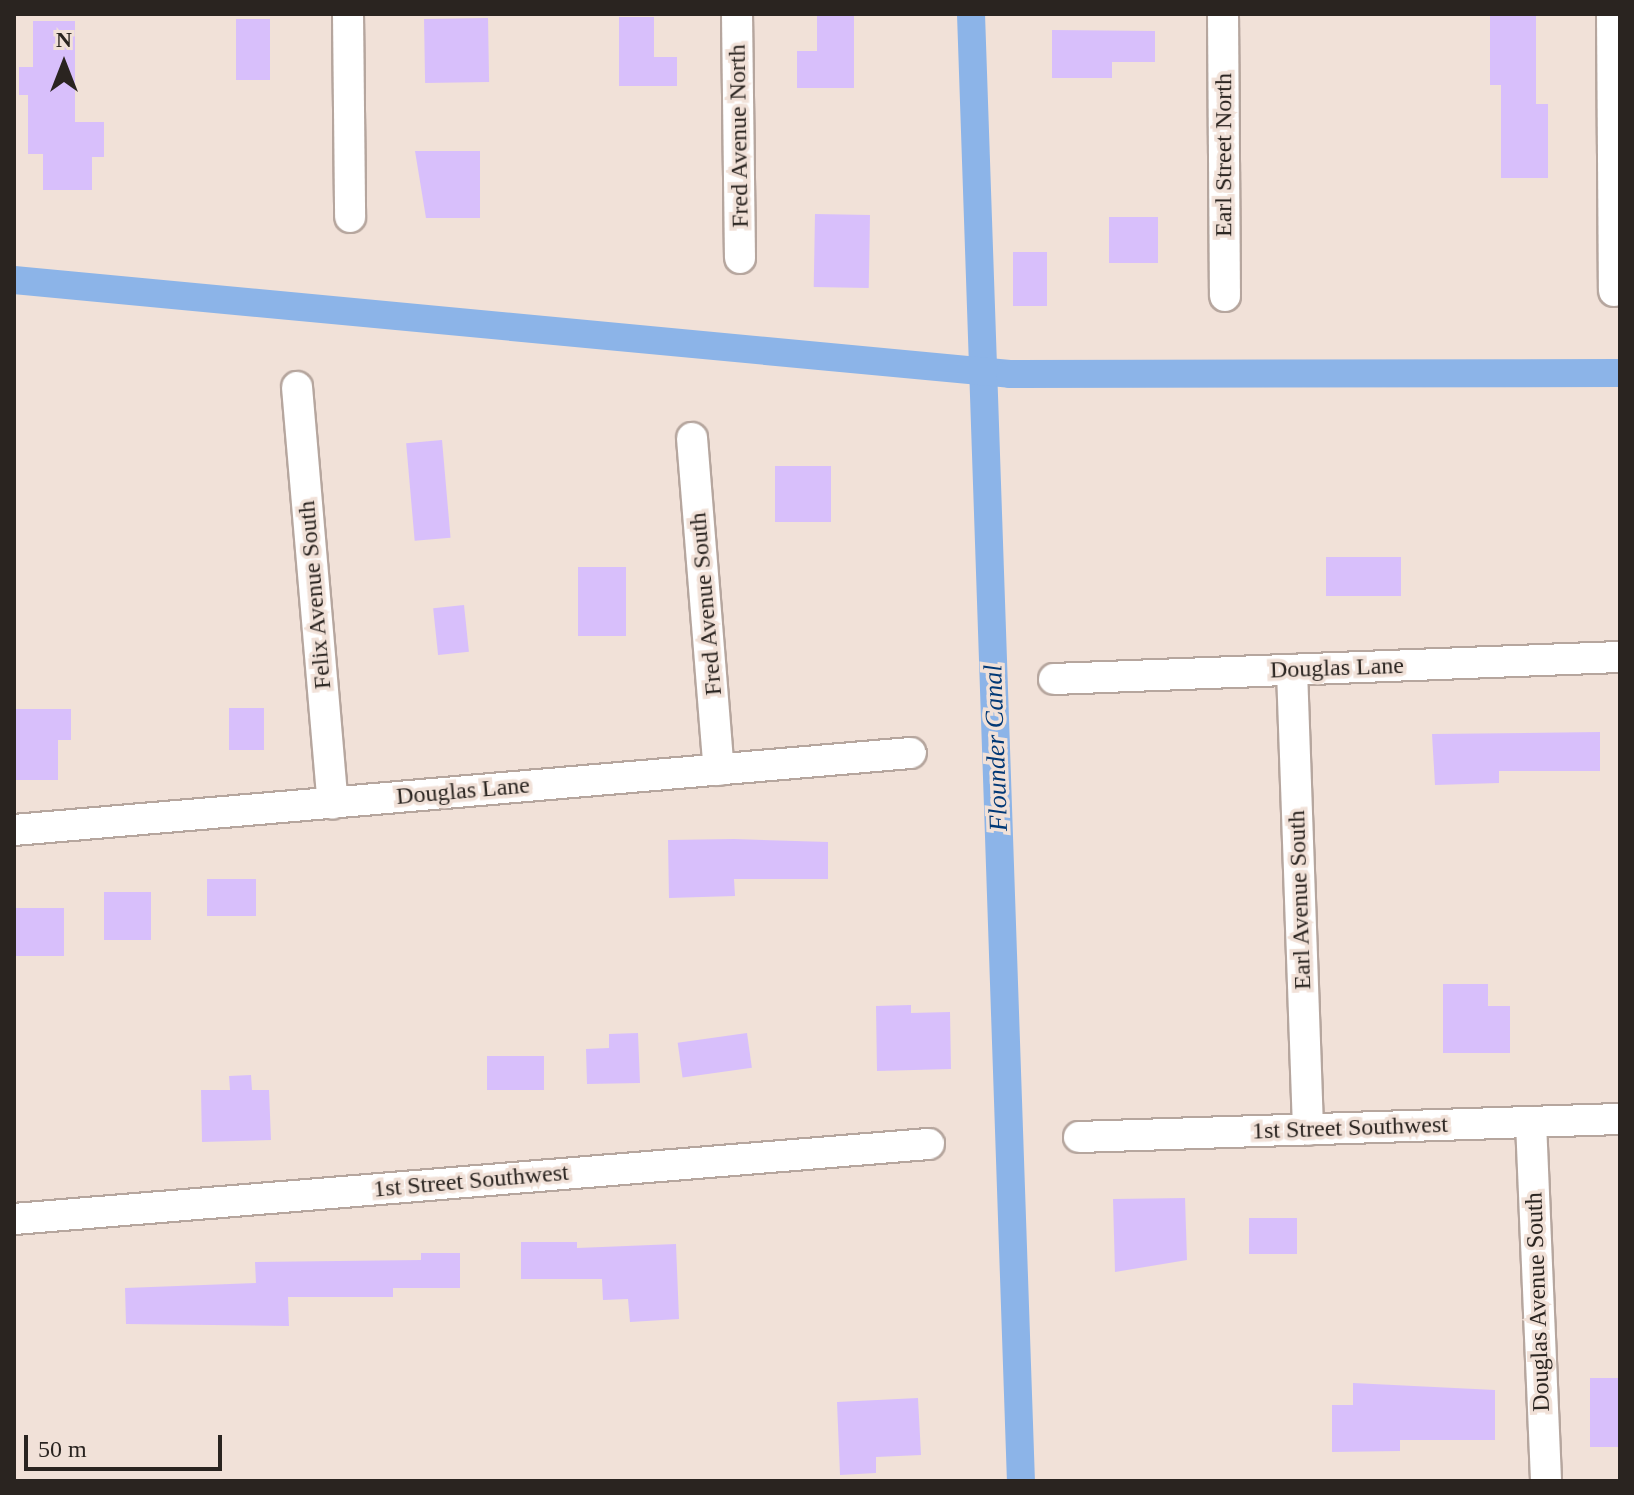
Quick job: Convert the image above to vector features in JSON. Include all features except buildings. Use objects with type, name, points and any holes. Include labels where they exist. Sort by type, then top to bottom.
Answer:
[{"type":"street","points":[[348,14],[350,217]]},
{"type":"street","name":"Fred Avenue North","points":[[737,14],[740,258]]},
{"type":"street","name":"Earl Street North","points":[[1223,14],[1225,296]]},
{"type":"street","points":[[1612,14],[1614,291]]},
{"type":"street","name":"Felix Avenue South","points":[[297,387],[333,803]]},
{"type":"street","name":"Fred Avenue South","points":[[692,438],[719,770]]},
{"type":"street","name":"Douglas Lane","points":[[1054,679],[1620,657]]},
{"type":"street","name":"Earl Avenue South","points":[[1292,670],[1308,1130]]},
{"type":"street","name":"Douglas Lane","points":[[14,830],[911,753]]},
{"type":"street","name":"1st Street Southwest","points":[[1079,1137],[1620,1119]]},
{"type":"street","name":"Douglas Avenue South","points":[[1531,1122],[1546,1481]]},
{"type":"street","name":"1st Street Southwest","points":[[14,1219],[929,1144]]},
{"type":"waterway","name":"Flounder Canal","points":[[971,14],[1021,1481]]},
{"type":"waterway","points":[[14,280],[1010,374],[1620,373]]}]
